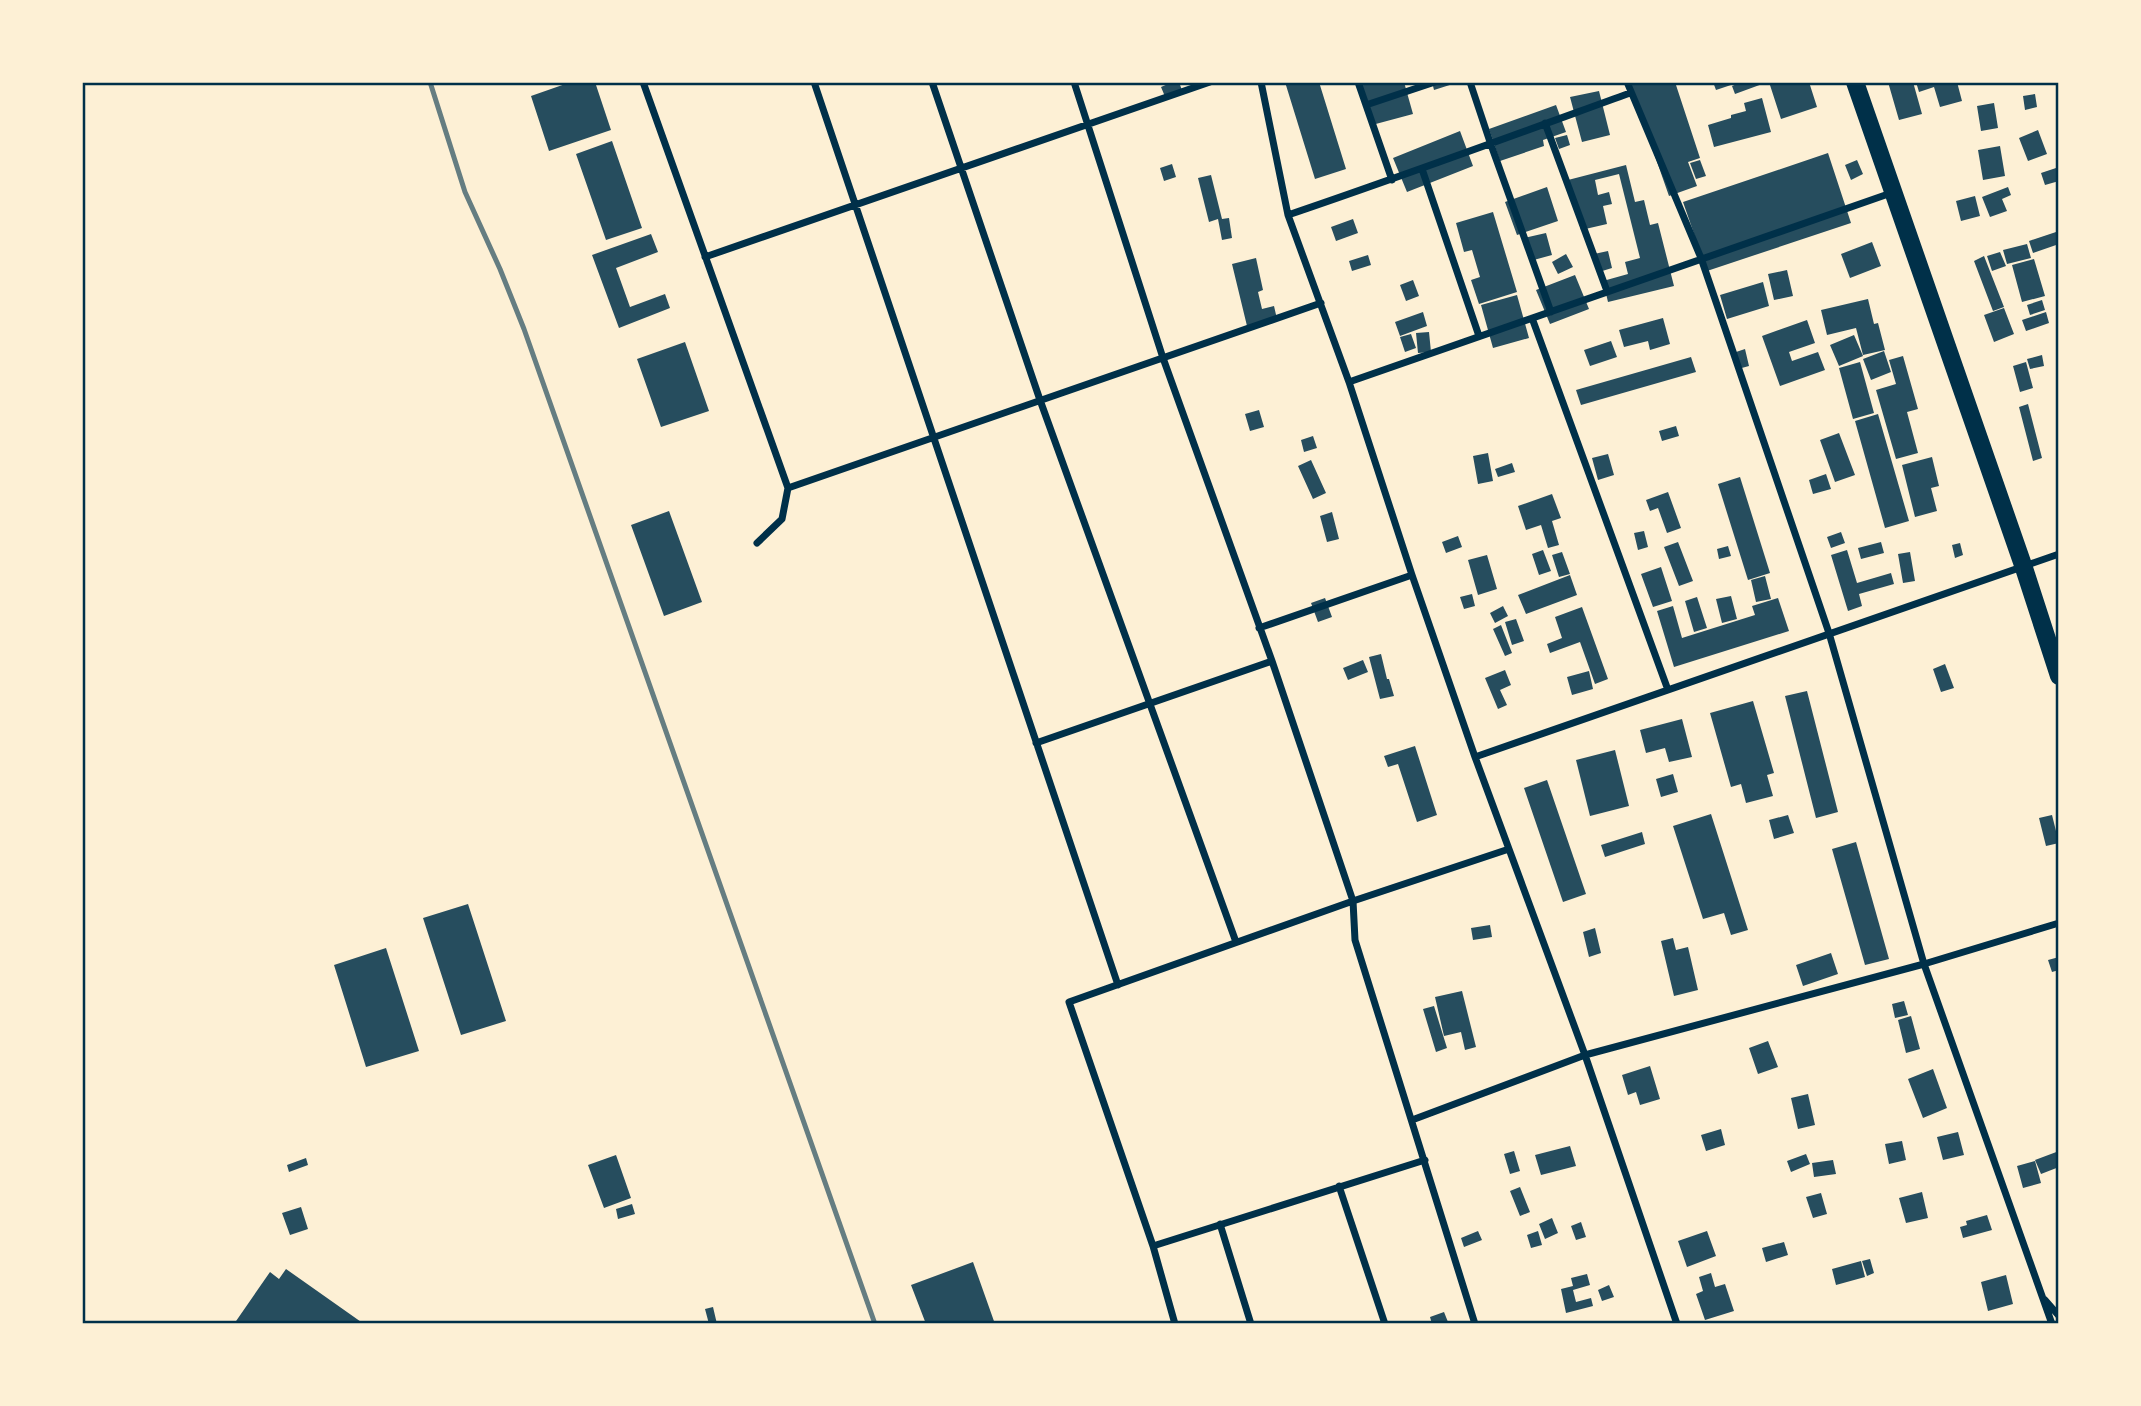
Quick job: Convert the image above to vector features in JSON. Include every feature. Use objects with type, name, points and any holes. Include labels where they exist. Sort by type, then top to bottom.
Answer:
[{"type":"main road","points":[[1855,82],[2059,676]]},
{"type":"street","points":[[643,82],[789,488],[782,519],[757,542]]},
{"type":"street","points":[[814,82],[1118,985]]},
{"type":"street","points":[[932,82],[1040,400],[1236,942]]},
{"type":"street","points":[[1074,82],[1163,358],[1272,661],[1353,901],[1355,940],[1475,1324]]},
{"type":"street","points":[[705,257],[1210,82]]},
{"type":"street","points":[[1261,82],[1288,215],[1349,382],[1475,757],[1585,1055],[1676,1324]]},
{"type":"street","points":[[1358,82],[1392,180]]},
{"type":"street","points":[[1470,82],[1551,312]]},
{"type":"street","points":[[1627,82],[1701,258],[1829,633],[1924,964],[2052,1324]]},
{"type":"street","points":[[1367,105],[1432,83]]},
{"type":"street","points":[[1288,215],[1630,93]]},
{"type":"street","points":[[1545,123],[1606,291]]},
{"type":"street","points":[[1422,169],[1479,336]]},
{"type":"street","points":[[1349,382],[1894,192]]},
{"type":"street","points":[[789,488],[1321,303]]},
{"type":"street","points":[[1532,318],[1668,690]]},
{"type":"street","points":[[1475,757],[2059,554]]},
{"type":"street","points":[[1259,628],[1412,575]]},
{"type":"street","points":[[1036,743],[1272,661]]},
{"type":"street","points":[[1175,1324],[1153,1247],[1069,1002],[1353,901],[1509,849]]},
{"type":"street","points":[[1412,1121],[1585,1055],[1924,964],[2059,923]]},
{"type":"street","points":[[1153,1247],[1425,1160]]},
{"type":"street","points":[[1339,1186],[1385,1324]]},
{"type":"street","points":[[1220,1224],[1251,1324]]},
{"type":"street","points":[[2042,1297],[2059,1316]]},
{"type":"building","points":[[571,82],[595,82],[611,130],[549,151],[531,96]]},
{"type":"building","points":[[1168,82],[1179,82],[1183,93],[1166,99],[1161,87]]},
{"type":"building","points":[[1285,82],[1319,82],[1346,169],[1315,179]]},
{"type":"building","points":[[1361,82],[1404,82],[1413,114],[1372,125]]},
{"type":"building","points":[[1432,82],[1456,82],[1456,83],[1434,90]]},
{"type":"building","points":[[1629,82],[1675,82],[1700,158],[1688,162],[1697,186],[1669,196]]},
{"type":"building","points":[[1713,82],[1737,82],[1737,83],[1716,90]]},
{"type":"building","points":[[1742,82],[1765,83],[1735,94],[1732,86]]},
{"type":"building","points":[[1769,82],[1809,82],[1817,107],[1781,119]]},
{"type":"building","points":[[1888,82],[1913,82],[1922,114],[1899,120]]},
{"type":"building","points":[[1916,82],[1957,82],[1962,101],[1940,107],[1934,87],[1919,92]]},
{"type":"building","points":[[1599,91],[1610,135],[1582,142],[1570,97]]},
{"type":"building","points":[[2035,94],[2037,107],[2025,110],[2023,96]]},
{"type":"building","points":[[1762,98],[1771,132],[1714,147],[1708,125],[1746,111],[1744,103]]},
{"type":"building","points":[[1994,103],[1998,128],[1981,131],[1977,106]]},
{"type":"building","points":[[1556,105],[1566,132],[1543,140],[1544,146],[1500,161],[1489,129]]},
{"type":"building","points":[[2038,130],[2047,154],[2028,161],[2019,138]]},
{"type":"building","points":[[1460,131],[1473,166],[1407,192],[1393,158]]},
{"type":"building","points":[[1567,135],[1570,145],[1559,149],[1555,138]]},
{"type":"building","points":[[612,141],[642,228],[606,240],[576,154]]},
{"type":"building","points":[[2000,146],[2005,176],[1983,180],[1978,150]]},
{"type":"building","points":[[1828,153],[1851,223],[1707,271],[1683,202]]},
{"type":"building","points":[[1700,160],[1706,176],[1696,179],[1690,163]]},
{"type":"building","points":[[1857,160],[1863,174],[1851,180],[1845,165]]},
{"type":"building","points":[[1172,164],[1176,177],[1164,181],[1160,168]]},
{"type":"building","points":[[1626,165],[1635,202],[1644,200],[1650,225],[1658,223],[1674,286],[1608,302],[1603,281],[1628,274],[1625,262],[1640,258],[1619,174],[1595,180],[1598,195],[1609,192],[1612,204],[1603,206],[1607,224],[1581,230],[1568,180]]},
{"type":"building","points":[[2059,167],[2059,181],[2045,185],[2041,173]]},
{"type":"building","points":[[1211,175],[1222,219],[1229,218],[1232,238],[1222,240],[1218,219],[1209,222],[1198,178]]},
{"type":"building","points":[[1547,187],[1558,221],[1517,235],[1505,202]]},
{"type":"building","points":[[2008,187],[2011,195],[2002,199],[2007,211],[1990,217],[1982,197]]},
{"type":"building","points":[[1975,196],[1980,216],[1961,221],[1956,201]]},
{"type":"building","points":[[1493,212],[1517,292],[1479,304],[1471,280],[1480,277],[1472,250],[1464,252],[1456,223]]},
{"type":"building","points":[[1353,219],[1358,233],[1336,241],[1331,227]]},
{"type":"building","points":[[2059,231],[2059,244],[2033,253],[2029,241]]},
{"type":"building","points":[[1546,233],[1552,255],[1530,261],[1524,238]]},
{"type":"building","points":[[651,234],[658,252],[616,268],[630,307],[665,294],[670,308],[619,328],[592,255]]},
{"type":"building","points":[[1872,242],[1881,266],[1850,278],[1841,254]]},
{"type":"building","points":[[2027,244],[2031,258],[2007,264],[2003,250]]},
{"type":"building","points":[[1608,251],[1612,268],[1599,272],[1594,254]]},
{"type":"building","points":[[2000,252],[2006,266],[1992,271],[1987,256]]},
{"type":"building","points":[[1566,254],[1573,267],[1558,274],[1552,262]]},
{"type":"building","points":[[1368,255],[1371,265],[1352,271],[1349,261]]},
{"type":"building","points":[[1984,256],[2004,307],[1993,311],[1974,261]]},
{"type":"building","points":[[1256,258],[1263,290],[1258,292],[1262,309],[1274,306],[1277,319],[1247,326],[1232,264]]},
{"type":"building","points":[[2034,259],[2045,296],[2022,302],[2012,265]]},
{"type":"building","points":[[1787,270],[1793,296],[1774,300],[1768,274]]},
{"type":"building","points":[[1575,275],[1589,309],[1550,324],[1536,290]]},
{"type":"building","points":[[1413,280],[1419,296],[1406,301],[1400,285]]},
{"type":"building","points":[[1763,282],[1769,306],[1727,319],[1720,295]]},
{"type":"building","points":[[1517,295],[1529,338],[1493,348],[1481,305]]},
{"type":"building","points":[[1868,299],[1874,324],[1878,323],[1885,350],[1863,355],[1856,328],[1827,335],[1821,310]]},
{"type":"building","points":[[2042,300],[2045,310],[2030,315],[2027,305]]},
{"type":"building","points":[[2004,308],[2014,334],[1994,342],[1984,315]]},
{"type":"building","points":[[1423,312],[1427,326],[1400,336],[1395,322]]},
{"type":"building","points":[[2046,312],[2049,323],[2026,331],[2022,320]]},
{"type":"building","points":[[1663,318],[1670,344],[1650,350],[1648,341],[1624,347],[1619,330]]},
{"type":"building","points":[[1807,320],[1815,343],[1789,352],[1792,361],[1818,352],[1825,370],[1780,386],[1762,336]]},
{"type":"building","points":[[1429,332],[1431,352],[1418,353],[1416,333]]},
{"type":"building","points":[[1411,334],[1416,348],[1405,352],[1400,337]]},
{"type":"building","points":[[1854,335],[1863,356],[1839,366],[1830,345]]},
{"type":"building","points":[[1611,341],[1617,357],[1590,366],[1584,350]]},
{"type":"building","points":[[685,342],[709,411],[661,427],[637,359]]},
{"type":"building","points":[[1745,349],[1749,366],[1738,369],[1733,353]]},
{"type":"building","points":[[1884,351],[1891,372],[1871,380],[1863,359]]},
{"type":"building","points":[[2042,355],[2044,366],[2030,369],[2027,359]]},
{"type":"building","points":[[1903,356],[1918,409],[1907,412],[1918,453],[1896,459],[1876,390],[1896,384],[1889,360]]},
{"type":"building","points":[[1691,357],[1696,372],[1581,405],[1576,390]]},
{"type":"building","points":[[1860,362],[1874,413],[1853,419],[1839,368]]},
{"type":"building","points":[[2026,362],[2033,388],[2020,392],[2013,366]]},
{"type":"building","points":[[2028,404],[2042,458],[2033,461],[2019,407]]},
{"type":"building","points":[[1259,410],[1264,427],[1250,431],[1245,414]]},
{"type":"building","points":[[1878,414],[1909,521],[1885,528],[1855,421]]},
{"type":"building","points":[[1676,426],[1679,436],[1662,441],[1659,431]]},
{"type":"building","points":[[1839,433],[1855,475],[1835,482],[1820,440]]},
{"type":"building","points":[[1313,436],[1317,448],[1304,452],[1301,440]]},
{"type":"building","points":[[1488,453],[1493,481],[1478,484],[1473,456]]},
{"type":"building","points":[[1608,454],[1614,475],[1598,480],[1592,458]]},
{"type":"building","points":[[1932,457],[1939,486],[1931,488],[1937,511],[1915,517],[1902,465]]},
{"type":"building","points":[[1311,460],[1326,493],[1313,499],[1298,466]]},
{"type":"building","points":[[1512,463],[1515,472],[1498,477],[1495,469]]},
{"type":"building","points":[[1826,474],[1831,489],[1813,494],[1809,480]]},
{"type":"building","points":[[1740,477],[1770,573],[1748,580],[1718,484]]},
{"type":"building","points":[[1668,492],[1681,528],[1667,533],[1658,508],[1650,511],[1646,500]]},
{"type":"building","points":[[1552,494],[1561,518],[1552,521],[1559,545],[1548,548],[1541,525],[1526,530],[1518,506]]},
{"type":"building","points":[[669,511],[702,602],[664,616],[631,525]]},
{"type":"building","points":[[1332,512],[1339,539],[1327,542],[1320,516]]},
{"type":"building","points":[[1644,531],[1648,547],[1638,550],[1634,533]]},
{"type":"building","points":[[1841,532],[1845,543],[1831,548],[1827,537]]},
{"type":"building","points":[[1458,536],[1462,547],[1446,553],[1442,542]]},
{"type":"building","points":[[1678,542],[1693,581],[1679,586],[1664,547]]},
{"type":"building","points":[[1881,542],[1884,553],[1861,559],[1858,548]]},
{"type":"building","points":[[1960,543],[1963,555],[1955,558],[1952,545]]},
{"type":"building","points":[[1728,546],[1731,556],[1719,559],[1717,549]]},
{"type":"building","points":[[1543,550],[1551,571],[1539,575],[1532,554]]},
{"type":"building","points":[[1847,550],[1857,583],[1891,573],[1894,584],[1859,594],[1862,606],[1848,611],[1831,555]]},
{"type":"building","points":[[1562,552],[1570,574],[1559,577],[1552,555]]},
{"type":"building","points":[[1910,552],[1915,581],[1903,583],[1898,554]]},
{"type":"building","points":[[1487,555],[1497,589],[1478,595],[1468,560]]},
{"type":"building","points":[[1661,567],[1672,601],[1653,607],[1641,574]]},
{"type":"building","points":[[1570,575],[1577,595],[1526,614],[1518,595]]},
{"type":"building","points":[[1765,576],[1771,599],[1756,602],[1751,580]]},
{"type":"building","points":[[1472,594],[1475,606],[1464,609],[1460,597]]},
{"type":"building","points":[[1731,596],[1737,619],[1722,623],[1716,599]]},
{"type":"building","points":[[1697,597],[1707,628],[1694,632],[1685,601]]},
{"type":"building","points":[[1325,598],[1332,617],[1318,622],[1311,603]]},
{"type":"building","points":[[1778,598],[1789,631],[1674,667],[1657,611],[1673,606],[1682,638],[1755,615],[1752,606]]},
{"type":"building","points":[[1503,606],[1508,616],[1495,623],[1490,613]]},
{"type":"building","points":[[1582,607],[1608,679],[1595,684],[1580,642],[1550,653],[1547,644],[1562,638],[1555,617]]},
{"type":"building","points":[[1516,619],[1524,641],[1512,645],[1505,622]]},
{"type":"building","points":[[1501,625],[1512,653],[1505,656],[1493,629]]},
{"type":"building","points":[[1381,654],[1394,696],[1380,699],[1369,657]]},
{"type":"building","points":[[1363,660],[1368,672],[1348,680],[1343,668]]},
{"type":"building","points":[[1945,664],[1954,688],[1941,692],[1933,669]]},
{"type":"building","points":[[1505,670],[1511,685],[1500,690],[1507,705],[1498,709],[1485,678]]},
{"type":"building","points":[[1589,671],[1593,689],[1572,695],[1567,677]]},
{"type":"building","points":[[1807,691],[1838,812],[1816,818],[1785,696]]},
{"type":"building","points":[[1753,701],[1774,773],[1767,775],[1773,796],[1746,803],[1741,784],[1731,787],[1710,713]]},
{"type":"building","points":[[1682,719],[1692,757],[1669,762],[1665,748],[1646,753],[1640,730]]},
{"type":"building","points":[[1415,746],[1437,815],[1417,822],[1398,764],[1388,767],[1384,756]]},
{"type":"building","points":[[1615,750],[1629,806],[1590,816],[1576,760]]},
{"type":"building","points":[[1673,774],[1678,792],[1661,797],[1656,779]]},
{"type":"building","points":[[1547,780],[1586,894],[1563,902],[1524,788]]},
{"type":"building","points":[[1711,814],[1748,930],[1731,935],[1724,913],[1703,919],[1673,826]]},
{"type":"building","points":[[1788,815],[1794,833],[1774,839],[1769,820]]},
{"type":"building","points":[[2052,815],[2059,843],[2046,846],[2039,818]]},
{"type":"building","points":[[1642,832],[1645,844],[1605,857],[1601,845]]},
{"type":"building","points":[[1856,842],[1889,959],[1865,965],[1832,849]]},
{"type":"building","points":[[468,904],[506,1021],[461,1035],[423,918]]},
{"type":"building","points":[[1490,925],[1492,937],[1473,940],[1471,928]]},
{"type":"building","points":[[1595,928],[1601,953],[1589,957],[1583,932]]},
{"type":"building","points":[[1673,938],[1676,950],[1688,947],[1698,990],[1674,996],[1661,941]]},
{"type":"building","points":[[386,948],[419,1051],[366,1067],[334,965]]},
{"type":"building","points":[[1831,953],[1838,974],[1803,986],[1796,965]]},
{"type":"building","points":[[2059,957],[2059,970],[2052,972],[2048,960]]},
{"type":"building","points":[[1462,991],[1476,1047],[1465,1050],[1461,1032],[1444,1036],[1435,997]]},
{"type":"building","points":[[1904,1001],[1908,1015],[1895,1018],[1892,1004]]},
{"type":"building","points":[[1434,1006],[1447,1048],[1436,1052],[1423,1009]]},
{"type":"building","points":[[1911,1016],[1920,1049],[1906,1053],[1898,1020]]},
{"type":"building","points":[[1768,1041],[1778,1067],[1758,1074],[1749,1048]]},
{"type":"building","points":[[1650,1066],[1660,1099],[1640,1105],[1636,1092],[1628,1095],[1622,1075]]},
{"type":"building","points":[[1933,1069],[1947,1108],[1923,1118],[1908,1079]]},
{"type":"building","points":[[1808,1094],[1815,1125],[1798,1129],[1791,1098]]},
{"type":"building","points":[[1721,1129],[1725,1145],[1706,1151],[1701,1135]]},
{"type":"building","points":[[1958,1132],[1964,1155],[1943,1160],[1937,1137]]},
{"type":"building","points":[[1902,1141],[1906,1160],[1889,1164],[1885,1144]]},
{"type":"building","points":[[1570,1146],[1576,1166],[1541,1175],[1535,1155]]},
{"type":"building","points":[[1514,1151],[1520,1171],[1510,1174],[1504,1154]]},
{"type":"building","points":[[2059,1151],[2059,1167],[2041,1174],[2035,1160]]},
{"type":"building","points":[[1806,1154],[1810,1164],[1791,1172],[1787,1161]]},
{"type":"building","points":[[616,1155],[631,1198],[604,1208],[588,1165]]},
{"type":"building","points":[[306,1158],[308,1165],[289,1172],[287,1165]]},
{"type":"building","points":[[1833,1160],[1836,1174],[1814,1177],[1812,1163]]},
{"type":"building","points":[[2035,1161],[2041,1183],[2023,1188],[2017,1166]]},
{"type":"building","points":[[1520,1187],[1530,1212],[1520,1216],[1510,1191]]},
{"type":"building","points":[[1922,1192],[1928,1218],[1906,1223],[1899,1198]]},
{"type":"building","points":[[1821,1193],[1827,1214],[1813,1218],[1806,1197]]},
{"type":"building","points":[[632,1204],[635,1214],[618,1219],[616,1209]]},
{"type":"building","points":[[301,1207],[308,1229],[290,1235],[282,1213]]},
{"type":"building","points":[[1987,1215],[1992,1230],[1963,1238],[1960,1227],[1967,1225],[1966,1221]]},
{"type":"building","points":[[1552,1218],[1558,1233],[1545,1239],[1539,1224]]},
{"type":"building","points":[[1581,1222],[1586,1237],[1576,1240],[1571,1226]]},
{"type":"building","points":[[1478,1231],[1482,1240],[1464,1247],[1461,1238]]},
{"type":"building","points":[[1538,1231],[1542,1245],[1531,1248],[1527,1235]]},
{"type":"building","points":[[1707,1231],[1716,1256],[1687,1267],[1678,1241]]},
{"type":"building","points":[[1784,1242],[1788,1255],[1766,1262],[1762,1248]]},
{"type":"building","points":[[1870,1259],[1874,1273],[1867,1276],[1862,1261]]},
{"type":"building","points":[[1861,1261],[1865,1277],[1836,1285],[1832,1269]]},
{"type":"building","points":[[973,1262],[995,1324],[926,1324],[911,1285]]},
{"type":"building","points":[[286,1269],[364,1324],[234,1324],[270,1272],[279,1279]]},
{"type":"building","points":[[1711,1273],[1715,1287],[1725,1284],[1734,1311],[1705,1320],[1696,1294],[1703,1291],[1699,1277]]},
{"type":"building","points":[[1587,1274],[1590,1285],[1573,1290],[1576,1302],[1591,1298],[1593,1306],[1566,1313],[1561,1289],[1573,1286],[1571,1278]]},
{"type":"building","points":[[2006,1275],[2013,1304],[1988,1311],[1981,1282]]},
{"type":"building","points":[[1609,1285],[1614,1297],[1602,1301],[1598,1290]]},
{"type":"building","points":[[713,1307],[717,1324],[709,1324],[705,1309]]},
{"type":"building","points":[[1444,1312],[1448,1322],[1432,1324],[1430,1317]]},
{"type":"railway","points":[[430,82],[465,192],[524,329],[875,1324]]}]
